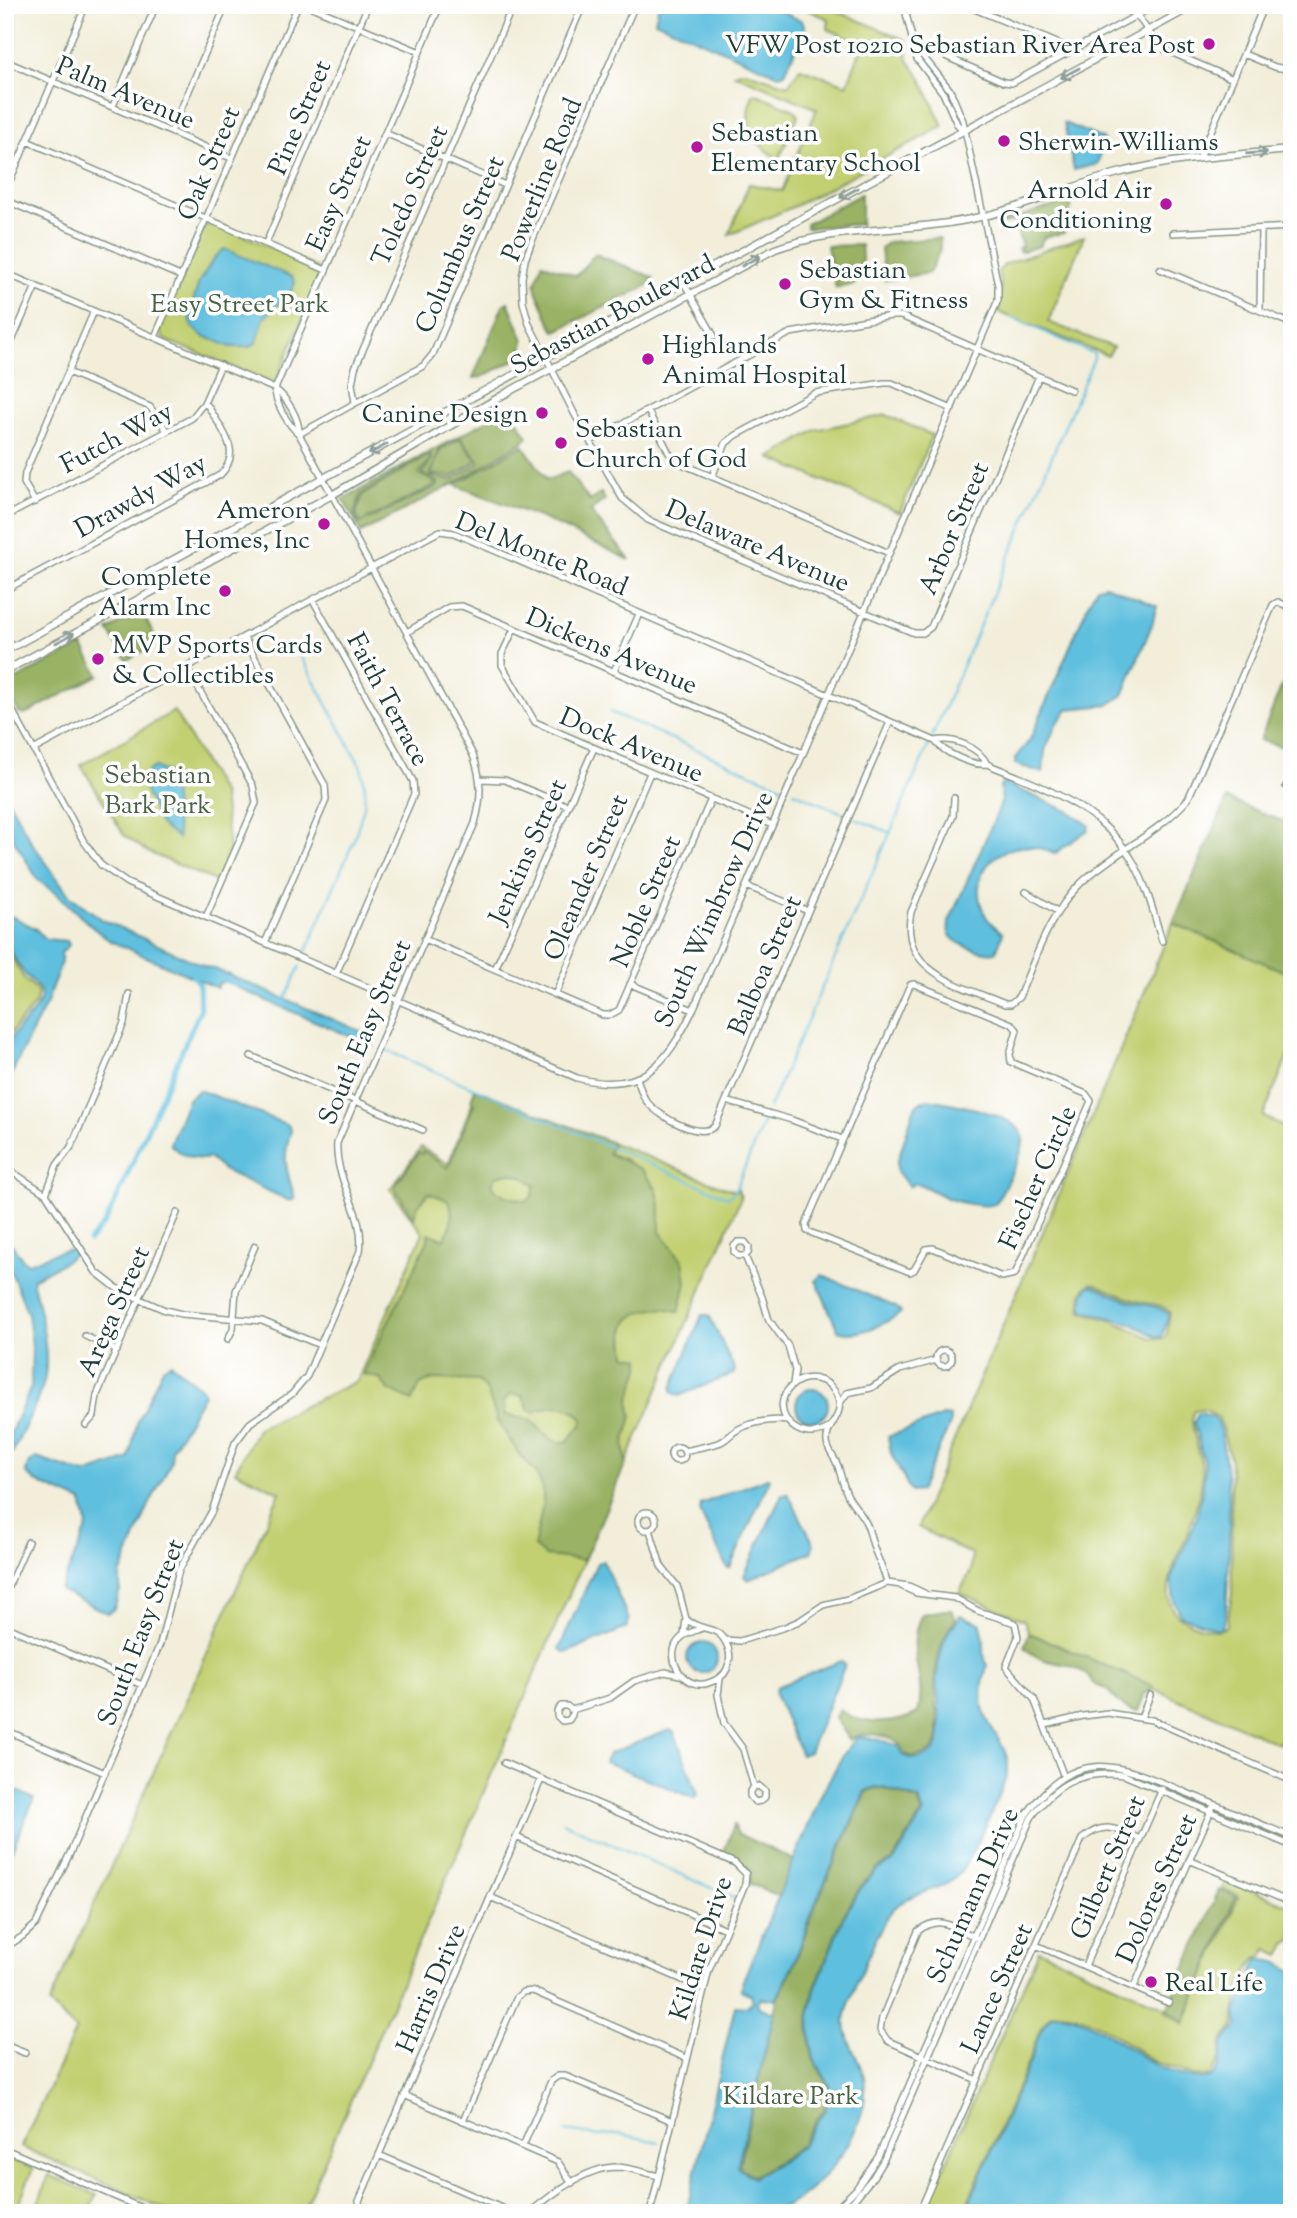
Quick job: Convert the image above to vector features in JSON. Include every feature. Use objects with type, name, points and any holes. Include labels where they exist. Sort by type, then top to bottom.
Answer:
[{"type":"main road","name":"Sebastian Boulevard","points":[[5,652],[1195,5]]},
{"type":"main road","name":"Sebastian Boulevard","points":[[5,671],[332,495],[551,369],[760,256],[797,241],[828,235],[931,227],[983,217],[1153,164],[1200,157],[1292,150]]},
{"type":"street","points":[[5,26],[7,16],[14,5]]},
{"type":"street","points":[[5,192],[86,5]]},
{"type":"street","points":[[113,106],[156,5]]},
{"type":"street","points":[[171,132],[226,5]]},
{"type":"street","name":"Oak Street","points":[[155,337],[298,5]]},
{"type":"street","points":[[307,5],[420,52]]},
{"type":"street","name":"Pine Street","points":[[266,243],[368,5]]},
{"type":"street","name":"Easy Street","points":[[275,389],[440,5]]},
{"type":"street","name":"Toledo Street","points":[[355,402],[352,384],[355,368],[513,5]]},
{"type":"street","name":"Columbus Street","points":[[299,434],[423,366],[433,354],[583,5]]},
{"type":"street","name":"Powerline Road","points":[[551,369],[529,324],[523,302],[522,278],[525,260],[635,5]]},
{"type":"street","name":"South Wimbrow Drive","points":[[5,698],[83,840],[101,865],[127,883],[577,1077],[598,1083],[619,1083],[637,1078],[668,1055],[693,1010],[998,300],[998,285],[975,173],[963,130],[957,124],[943,93],[916,60],[904,5]]},
{"type":"street","points":[[965,5],[1074,50]]},
{"type":"street","points":[[1113,5],[1137,15],[1159,47],[1233,79]]},
{"type":"street","points":[[947,57],[1012,83],[1156,5]]},
{"type":"street","points":[[1200,157],[1264,5]]},
{"type":"street","points":[[1244,54],[1275,67],[1292,70]]},
{"type":"street","name":"Palm Avenue","points":[[5,61],[231,158]]},
{"type":"street","points":[[386,133],[505,185]]},
{"type":"street","points":[[27,141],[326,270]]},
{"type":"street","points":[[5,200],[180,276]]},
{"type":"street","points":[[1173,233],[1292,226]]},
{"type":"street","points":[[1260,310],[1261,229]]},
{"type":"street","points":[[1160,269],[1292,324]]},
{"type":"street","points":[[5,273],[275,389],[275,397],[293,429],[299,434],[332,495]]},
{"type":"street","points":[[684,283],[714,336]]},
{"type":"street","points":[[5,357],[36,286]]},
{"type":"street","points":[[35,502],[24,483],[25,473],[94,311]]},
{"type":"street","points":[[591,442],[800,330],[891,316],[901,316],[1071,390]]},
{"type":"street","name":"Futch Way","points":[[5,517],[192,418],[204,403],[221,365]]},
{"type":"street","name":"Delaware Avenue","points":[[551,369],[622,498],[648,520],[864,612]]},
{"type":"street","points":[[68,372],[150,407],[167,431]]},
{"type":"street","name":"Arbor Street","points":[[864,612],[914,634],[923,633],[931,627],[1039,376]]},
{"type":"street","points":[[712,477],[726,443],[815,393],[892,383],[952,409]]},
{"type":"street","name":"Drawdy Way","points":[[5,590],[220,475],[228,467],[232,455],[230,446],[204,403]]},
{"type":"street","points":[[648,411],[669,453],[678,462],[889,553]]},
{"type":"street","name":"South Easy Street","points":[[5,1948],[36,1924],[71,1851],[164,1630],[180,1570],[212,1511],[235,1443],[250,1423],[300,1386],[360,1251],[357,1217],[338,1169],[337,1143],[480,808],[481,779],[473,755],[332,495]]},
{"type":"street","name":"Del Monte Road","points":[[35,749],[440,531],[454,533],[935,741]]},
{"type":"street","name":"Faith Terrace","points":[[313,600],[412,781],[414,794],[336,974]]},
{"type":"street","points":[[954,798],[953,816],[909,921],[912,944],[921,961],[941,977],[1005,1004],[1011,1003],[1019,997],[1057,911],[1081,884],[1173,816],[1188,799],[1273,605],[1278,602],[1292,608]]},
{"type":"street","name":"Dickens Avenue","points":[[407,632],[449,607],[462,606],[803,753]]},
{"type":"street","points":[[614,671],[639,614]]},
{"type":"street","name":"Dock Avenue","points":[[514,629],[502,654],[502,665],[530,717],[540,725],[772,825]]},
{"type":"street","points":[[244,638],[325,785],[326,800],[265,943]]},
{"type":"street","points":[[187,668],[253,786],[256,803],[206,917]]},
{"type":"street","name":"Balboa Street","points":[[637,1078],[645,1100],[659,1115],[700,1132],[709,1131],[715,1126],[890,722]]},
{"type":"street","points":[[987,764],[977,751],[964,745],[944,739],[935,741],[940,748],[960,757],[981,765],[987,764],[1077,804],[1099,820],[1118,838],[1145,886],[1162,941]]},
{"type":"street","points":[[960,757],[964,745]]},
{"type":"street","name":"Jenkins Street","points":[[495,969],[594,748]]},
{"type":"street","name":"Oleander Street","points":[[555,995],[650,773]]},
{"type":"street","points":[[481,779],[505,780],[568,806]]},
{"type":"street","name":"Noble Street","points":[[555,995],[610,1015],[618,1010],[710,799]]},
{"type":"street","points":[[746,886],[808,911]]},
{"type":"street","points":[[1026,892],[1057,911]]},
{"type":"street","points":[[424,939],[555,995]]},
{"type":"street","points":[[630,984],[693,1010]]},
{"type":"street","name":"Fischer Circle","points":[[914,984],[1012,1024],[1017,1030],[1010,1054],[1012,1062],[1086,1094],[1091,1101],[1015,1274],[1009,1277],[1002,1277],[933,1248],[926,1249],[914,1270],[910,1272],[807,1231],[806,1224],[842,1139],[910,985],[914,984]]},
{"type":"street","points":[[46,1194],[57,1165],[71,1147],[124,1023],[130,994]]},
{"type":"street","points":[[251,1056],[423,1130]]},
{"type":"street","points":[[726,1101],[792,1120],[842,1139]]},
{"type":"street","points":[[5,1167],[46,1194],[96,1272],[110,1285],[182,1314],[262,1321],[320,1345]]},
{"type":"street","name":"Arega Street","points":[[86,1425],[94,1416],[97,1395],[177,1213]]},
{"type":"street","points":[[228,1339],[236,1291],[255,1246]]},
{"type":"street","points":[[745,1256],[769,1320],[788,1346],[795,1370],[793,1384],[785,1396],[783,1410],[787,1421],[800,1432],[816,1434],[827,1441]]},
{"type":"street","points":[[85,1336],[117,1351]]},
{"type":"street","points":[[834,1390],[847,1393],[871,1388],[900,1370],[937,1360]]},
{"type":"street","points":[[795,1370],[806,1378],[823,1380],[834,1390],[839,1404],[838,1414],[830,1427],[827,1441],[845,1490],[867,1525],[887,1583]]},
{"type":"street","points":[[793,1384],[806,1378]]},
{"type":"street","points":[[839,1404],[847,1393]]},
{"type":"street","points":[[774,1419],[783,1410]]},
{"type":"street","points":[[684,1451],[718,1443],[743,1427],[774,1419],[787,1421]]},
{"type":"street","points":[[816,1434],[830,1427]]},
{"type":"street","points":[[650,1530],[661,1566],[677,1586],[686,1619],[684,1635],[674,1650],[674,1659],[680,1675]]},
{"type":"street","points":[[5,1594],[28,1542]]},
{"type":"street","points":[[725,1640],[740,1641],[799,1621],[823,1605],[848,1599],[887,1583],[901,1586],[908,1591],[955,1598],[978,1611],[1015,1623],[1018,1637],[1006,1667],[1034,1699],[1065,1780]]},
{"type":"street","points":[[686,1619],[694,1626],[712,1630],[725,1640],[730,1653],[729,1666],[720,1679],[718,1695],[724,1723],[743,1749],[754,1787]]},
{"type":"street","points":[[5,1626],[142,1685]]},
{"type":"street","points":[[684,1635],[702,1628]]},
{"type":"street","points":[[730,1653],[740,1641]]},
{"type":"street","points":[[665,1672],[674,1659]]},
{"type":"street","points":[[572,1710],[610,1698],[634,1681],[665,1672],[680,1675],[693,1684],[705,1685],[720,1679]]},
{"type":"street","points":[[705,1685],[718,1695]]},
{"type":"street","points":[[1141,1718],[1150,1695]]},
{"type":"street","points":[[1045,1726],[1083,1716],[1108,1713],[1152,1720],[1292,1781]]},
{"type":"street","points":[[5,1730],[105,1773]]},
{"type":"street","name":"Kildare Drive","points":[[504,1763],[741,1867],[746,1874],[746,1882],[725,1929],[704,1989],[650,2213]]},
{"type":"street","name":"Schumann Drive","points":[[832,2213],[845,2210],[884,2159],[1026,1815],[1046,1789],[1084,1769],[1108,1766],[1131,1770],[1292,1838]]},
{"type":"street","name":"Schumann Drive","points":[[1065,1780],[1102,1772],[1124,1774],[1292,1846]]},
{"type":"street","name":"Harris Drive","points":[[360,2212],[359,2201],[541,1780]]},
{"type":"street","name":"Gilbert Street","points":[[1085,1966],[1165,1783]]},
{"type":"street","name":"Dolores Street","points":[[1134,1987],[1214,1804]]},
{"type":"street","points":[[1259,1832],[1262,1825]]},
{"type":"street","name":"Lance Street","points":[[919,2213],[1082,1839],[1093,1829],[1111,1827],[1140,1839]]},
{"type":"street","points":[[516,1837],[725,1929]]},
{"type":"street","points":[[1189,1860],[1292,1903]]},
{"type":"street","points":[[490,1897],[704,1989]]},
{"type":"street","points":[[977,1938],[940,1922],[928,1923],[918,1931],[881,2018],[880,2030],[888,2041],[977,2080]]},
{"type":"street","points":[[1036,1945],[1168,2003]]},
{"type":"street","points":[[463,2121],[517,1997],[523,1992],[533,1991],[687,2058]]},
{"type":"street","points":[[5,2045],[25,2053]]},
{"type":"street","points":[[523,2146],[551,2081],[558,2076],[565,2076],[672,2121]]},
{"type":"street","points":[[404,2095],[558,2162],[572,2183]]},
{"type":"street","points":[[5,2149],[153,2213]]},
{"type":"street","points":[[379,2155],[513,2213]]},
{"type":"street","points":[[529,2213],[552,2194],[600,2170],[612,2168],[659,2176]]},
{"type":"green space","points":[[796,5],[822,5],[906,40],[908,60],[920,76],[943,126],[797,205],[729,235],[749,184],[782,191],[817,109],[735,74],[744,71],[788,85],[800,68],[847,85],[863,44],[828,29],[829,19]]},
{"type":"green space","points":[[754,93],[795,110],[798,116],[779,159],[762,147],[751,131],[748,113]]},
{"type":"green space","points":[[861,194],[861,224],[806,228],[806,224]]},
{"type":"green space","points":[[1073,200],[1064,233],[1044,237],[1040,246],[1020,252],[1018,248],[1022,247],[1014,221],[996,226],[996,224]]},
{"type":"green space","name":"Easy Street Park","points":[[213,222],[317,268],[320,278],[273,383],[163,339],[160,329],[204,226]]},
{"type":"green space","points":[[1084,236],[1048,322],[1113,347],[1108,356],[998,312],[1001,285],[998,272],[1005,264]]},
{"type":"green space","points":[[940,238],[940,250],[929,273],[884,280],[881,248],[888,242]]},
{"type":"green space","points":[[861,245],[863,275],[855,284],[836,288],[827,246]]},
{"type":"green space","points":[[595,254],[654,278],[647,286],[556,331],[535,285],[542,263],[576,276]]},
{"type":"green space","points":[[508,302],[524,340],[521,357],[482,377],[473,378],[503,305]]},
{"type":"green space","points":[[510,408],[528,437],[457,482],[361,533],[343,499]],"holes":[[[460,437],[479,463],[452,480],[430,476],[440,448]],[[430,453],[432,459],[422,474],[438,482],[438,486],[359,524],[354,514],[361,494]]]},
{"type":"green space","points":[[886,415],[932,435],[900,513],[770,458],[816,430]]},
{"type":"green space","points":[[460,439],[477,461],[452,477],[431,474],[441,449]]},
{"type":"green space","points":[[523,445],[547,480],[568,472],[590,501],[601,493],[605,500],[590,511],[630,560],[544,519],[455,485]]},
{"type":"green space","points":[[429,455],[430,459],[419,474],[437,484],[360,523],[356,514],[363,495]]},
{"type":"green space","points":[[142,612],[158,643],[127,660],[108,630]]},
{"type":"green space","points":[[82,645],[99,675],[24,715],[19,713],[5,685]]},
{"type":"green space","points":[[1292,684],[1292,750],[1260,740],[1282,685]]},
{"type":"green space","name":"Sebastian Bark Park","points":[[174,711],[223,795],[229,850],[217,882],[148,852],[124,835],[81,765]]},
{"type":"green space","points":[[1227,799],[1292,825],[1292,975],[1173,923]]},
{"type":"green space","points":[[1173,923],[1292,975],[1292,1046],[1263,1116],[1292,1132],[1292,1716],[1279,1744],[1029,1633],[1024,1620],[959,1593],[971,1571],[972,1555],[918,1527]],"holes":[[[1092,1283],[1129,1298],[1162,1306],[1170,1312],[1164,1339],[1151,1338],[1113,1321],[1082,1312],[1082,1295],[1085,1288]],[[1205,1410],[1219,1418],[1231,1461],[1232,1593],[1227,1626],[1217,1630],[1182,1619],[1173,1610],[1169,1598],[1172,1572],[1192,1520],[1202,1480],[1192,1419],[1193,1412]]]},
{"type":"green space","points":[[5,946],[25,980],[38,994],[36,1003],[5,1040]]},
{"type":"green space","points":[[475,1089],[613,1143],[608,1153],[641,1169],[656,1188],[660,1203],[660,1232],[683,1261],[686,1283],[679,1312],[657,1309],[641,1312],[628,1321],[625,1327],[626,1355],[640,1358],[640,1368],[629,1401],[632,1416],[624,1444],[626,1463],[584,1560],[545,1556],[534,1547],[543,1504],[543,1488],[535,1471],[520,1456],[497,1420],[487,1391],[478,1381],[433,1379],[420,1385],[412,1401],[389,1390],[379,1378],[363,1374],[428,1240],[428,1233],[443,1239],[451,1222],[450,1203],[443,1198],[428,1193],[417,1207],[414,1218],[394,1187],[419,1152],[422,1154],[423,1151],[448,1168],[474,1104],[471,1100]],"holes":[[[510,1173],[535,1185],[532,1197],[526,1201],[497,1191],[492,1184],[496,1176]],[[510,1394],[522,1395],[529,1410],[535,1412],[547,1407],[573,1410],[579,1414],[582,1423],[568,1441],[557,1442],[529,1420],[506,1414],[503,1403]]]},
{"type":"green space","points":[[472,1103],[650,1180],[624,1159],[607,1153],[613,1143],[723,1187],[737,1191],[738,1189],[741,1198],[626,1463],[624,1448],[575,1558],[584,1560],[302,2213],[174,2213],[21,2147],[76,2030],[49,2004],[280,1492],[235,1471],[258,1428],[357,1381],[423,1233],[390,1189],[421,1147],[448,1164]]},
{"type":"green space","points":[[951,1610],[956,1619],[945,1637],[936,1668],[938,1733],[934,1747],[929,1752],[911,1756],[903,1752],[895,1741],[882,1736],[868,1734],[850,1740],[835,1718],[839,1709],[857,1719],[878,1722],[899,1720],[918,1713],[920,1687],[915,1651],[917,1627],[922,1614]]},
{"type":"green space","points":[[1029,1633],[1153,1686],[1151,1692],[1145,1693],[1138,1711],[1129,1709],[1076,1668],[1032,1654],[1024,1647]]},
{"type":"green space","name":"Kildare Park","points":[[875,1788],[918,1800],[922,1813],[893,1860],[877,1869],[860,1887],[842,1918],[814,1990],[809,2012],[810,2041],[813,2059],[829,2086],[826,2104],[801,2145],[753,2176],[739,2166],[777,2000],[794,1966],[817,1902],[866,1792]]},
{"type":"green space","points":[[734,1825],[738,1834],[794,1860],[779,1896],[750,1884],[749,1868],[723,1854]]},
{"type":"green space","points":[[1226,1879],[1292,1907],[1292,1940],[1286,1944],[1280,1955],[1267,1949],[1263,1957],[1257,1957],[1252,1964],[1238,1999],[1235,2025],[1222,2042],[1221,2057],[1210,2075],[1194,2076],[1153,2061],[1104,2028],[1076,2015],[1050,2015],[1041,2027],[963,2213],[924,2213],[1039,1950],[1166,2008],[1166,2012],[1184,2024],[1238,1898],[1237,1895],[1222,1889]]},
{"type":"green space","points":[[1219,1890],[1236,1897],[1184,2022],[1167,2010]]},
{"type":"green space","points":[[7,2158],[33,2168],[15,2213],[5,2213],[5,2178],[9,2169],[5,2167]]},
{"type":"green space","points":[[49,2175],[97,2195],[89,2213],[34,2213]]},
{"type":"water","points":[[659,5],[767,5],[802,21],[805,27],[785,73],[779,75],[655,21]]},
{"type":"water","points":[[1064,123],[1103,139],[1098,164],[1074,170]]},
{"type":"water","points":[[224,249],[292,277],[295,283],[291,291],[264,318],[257,342],[249,347],[231,347],[203,336],[192,327],[189,316],[199,282],[215,257]]},
{"type":"water","points":[[1105,585],[1157,606],[1123,695],[1108,705],[1068,709],[1056,725],[1045,750],[1043,773],[1015,764],[1015,758],[1030,740],[1090,600],[1097,587]]},
{"type":"water","points":[[155,767],[169,774],[175,784],[173,792],[178,838],[157,819],[145,791],[148,771]]},
{"type":"water","points":[[1004,783],[1068,811],[1089,825],[1088,830],[1054,854],[1037,848],[1020,847],[1005,851],[993,859],[984,871],[979,885],[980,901],[987,918],[1003,933],[996,952],[991,952],[970,948],[957,941],[949,933],[949,922],[998,811],[1002,800],[1000,786]]},
{"type":"water","points":[[5,794],[32,843],[70,896],[103,920],[206,967],[365,1033],[371,1037],[373,1046],[225,981],[218,984],[217,988],[110,941],[38,880],[5,825]]},
{"type":"water","points":[[5,913],[35,928],[45,939],[67,941],[69,945],[61,953],[49,999],[5,1092],[5,1048],[37,1007],[41,995],[12,953],[7,938]]},
{"type":"water","points":[[199,1090],[288,1125],[291,1131],[286,1150],[286,1165],[295,1199],[290,1201],[223,1170],[209,1158],[188,1156],[170,1144],[188,1099]]},
{"type":"water","points":[[928,1099],[996,1115],[1018,1129],[1023,1137],[1021,1151],[996,1203],[985,1206],[969,1204],[919,1184],[915,1183],[909,1187],[897,1171],[897,1163],[914,1109],[918,1103]]},
{"type":"water","points":[[5,1235],[28,1263],[62,1251],[73,1250],[76,1253],[32,1279],[44,1332],[45,1374],[35,1406],[5,1469],[5,1445],[31,1387],[32,1347],[28,1314],[5,1256]]},
{"type":"water","points":[[822,1275],[896,1307],[901,1313],[862,1331],[838,1331],[816,1280]]},
{"type":"water","points":[[1092,1285],[1130,1301],[1165,1311],[1169,1314],[1162,1337],[1132,1324],[1083,1310],[1085,1292]]},
{"type":"water","points":[[702,1315],[709,1315],[735,1370],[733,1374],[679,1396],[672,1392],[672,1388]]},
{"type":"water","points":[[171,1363],[203,1390],[204,1394],[172,1449],[171,1462],[149,1505],[120,1575],[120,1590],[114,1609],[107,1613],[60,1590],[86,1531],[82,1502],[36,1482],[26,1473],[28,1465],[36,1458],[85,1474],[129,1459],[137,1423],[163,1368]]},
{"type":"water","points":[[812,1389],[823,1394],[828,1405],[823,1416],[812,1421],[801,1416],[796,1405],[801,1394]]},
{"type":"water","points":[[1198,1413],[1217,1420],[1229,1492],[1226,1614],[1222,1628],[1217,1629],[1181,1616],[1174,1601],[1171,1578],[1196,1520],[1203,1487],[1205,1466],[1194,1423]]},
{"type":"water","points":[[943,1416],[950,1417],[951,1422],[920,1491],[911,1492],[891,1453],[888,1437]]},
{"type":"water","points":[[770,1479],[730,1568],[727,1568],[700,1512],[701,1504]]},
{"type":"water","points":[[782,1494],[788,1494],[814,1544],[811,1552],[748,1580],[744,1576]]},
{"type":"water","points":[[603,1561],[629,1620],[627,1628],[566,1653],[559,1649],[597,1563]]},
{"type":"water","points":[[960,1615],[980,1623],[982,1629],[987,1665],[982,1703],[988,1722],[1005,1751],[1008,1766],[985,1826],[959,1873],[944,1885],[908,1899],[892,1910],[862,1971],[845,2022],[865,2087],[857,2125],[836,2163],[805,2194],[788,2205],[765,2213],[686,2213],[735,2006],[747,2007],[753,2002],[751,1995],[741,1990],[742,1983],[822,1793],[843,1755],[857,1737],[893,1744],[898,1746],[902,1755],[910,1758],[923,1757],[932,1752],[938,1744],[940,1733],[937,1684],[939,1662],[946,1638]],"holes":[[[881,1788],[919,1799],[924,1813],[894,1861],[877,1870],[861,1888],[843,1918],[815,1990],[810,2013],[811,2041],[814,2059],[830,2086],[828,2105],[802,2145],[753,2178],[737,2167],[774,2013],[759,2007],[757,2002],[761,1998],[776,2000],[865,1791]]]},
{"type":"water","points":[[702,1643],[713,1647],[717,1658],[713,1669],[702,1673],[691,1669],[687,1658],[691,1647]]},
{"type":"water","points":[[841,1661],[845,1665],[809,1752],[801,1755],[775,1694],[776,1687]]},
{"type":"water","points":[[669,1730],[674,1732],[698,1794],[694,1798],[605,1762],[608,1754]]},
{"type":"water","points":[[5,1785],[34,1799],[5,1866]]},
{"type":"water","points":[[1258,1959],[1276,1962],[1292,1970],[1292,2213],[965,2213],[1039,2035],[1049,2019],[1063,2014],[1075,2017],[1159,2067],[1206,2079],[1218,2069],[1225,2040],[1238,2026],[1236,2012]]},
{"type":"waterway","points":[[932,737],[1094,358],[1094,354],[1011,317]]},
{"type":"waterway","points":[[297,649],[361,767],[365,788],[364,807],[354,840],[306,952]]},
{"type":"waterway","points":[[610,712],[783,787]]},
{"type":"waterway","points":[[769,1108],[930,742]]},
{"type":"waterway","points":[[794,792],[845,814]]},
{"type":"waterway","points":[[856,819],[891,833]]},
{"type":"waterway","points":[[285,1000],[300,966]]},
{"type":"waterway","points":[[89,1241],[112,1209],[200,1010],[199,985],[192,974]]},
{"type":"waterway","points":[[222,981],[236,986]]},
{"type":"waterway","points":[[383,1049],[729,1197],[735,1191],[765,1118]]},
{"type":"waterway","points":[[562,1822],[734,1898]]},
{"type":"waterway","points":[[565,2131],[599,2136],[620,2134],[659,2142]]},
{"type":"place","name":"VFW Post 10210 Sebastian River Area Post","points":[[1209,44]]},
{"type":"place","name":"Sherwin-Williams","points":[[1004,141]]},
{"type":"place","name":"Sebastian Elementary School","points":[[697,147]]},
{"type":"place","name":"Arnold Air Conditioning","points":[[1166,204]]},
{"type":"place","name":"Sebastian Gym & Fitness","points":[[785,284]]},
{"type":"place","name":"Highlands Animal Hospital","points":[[648,359]]},
{"type":"place","name":"Canine Design","points":[[542,413]]},
{"type":"place","name":"Sebastian Church of God","points":[[561,443]]},
{"type":"place","name":"Ameron Homes, Inc","points":[[324,524]]},
{"type":"place","name":"Complete Alarm Inc","points":[[225,591]]},
{"type":"place","name":"MVP Sports Cards & Collectibles","points":[[98,659]]},
{"type":"place","name":"Real Life","points":[[1151,1982]]}]
